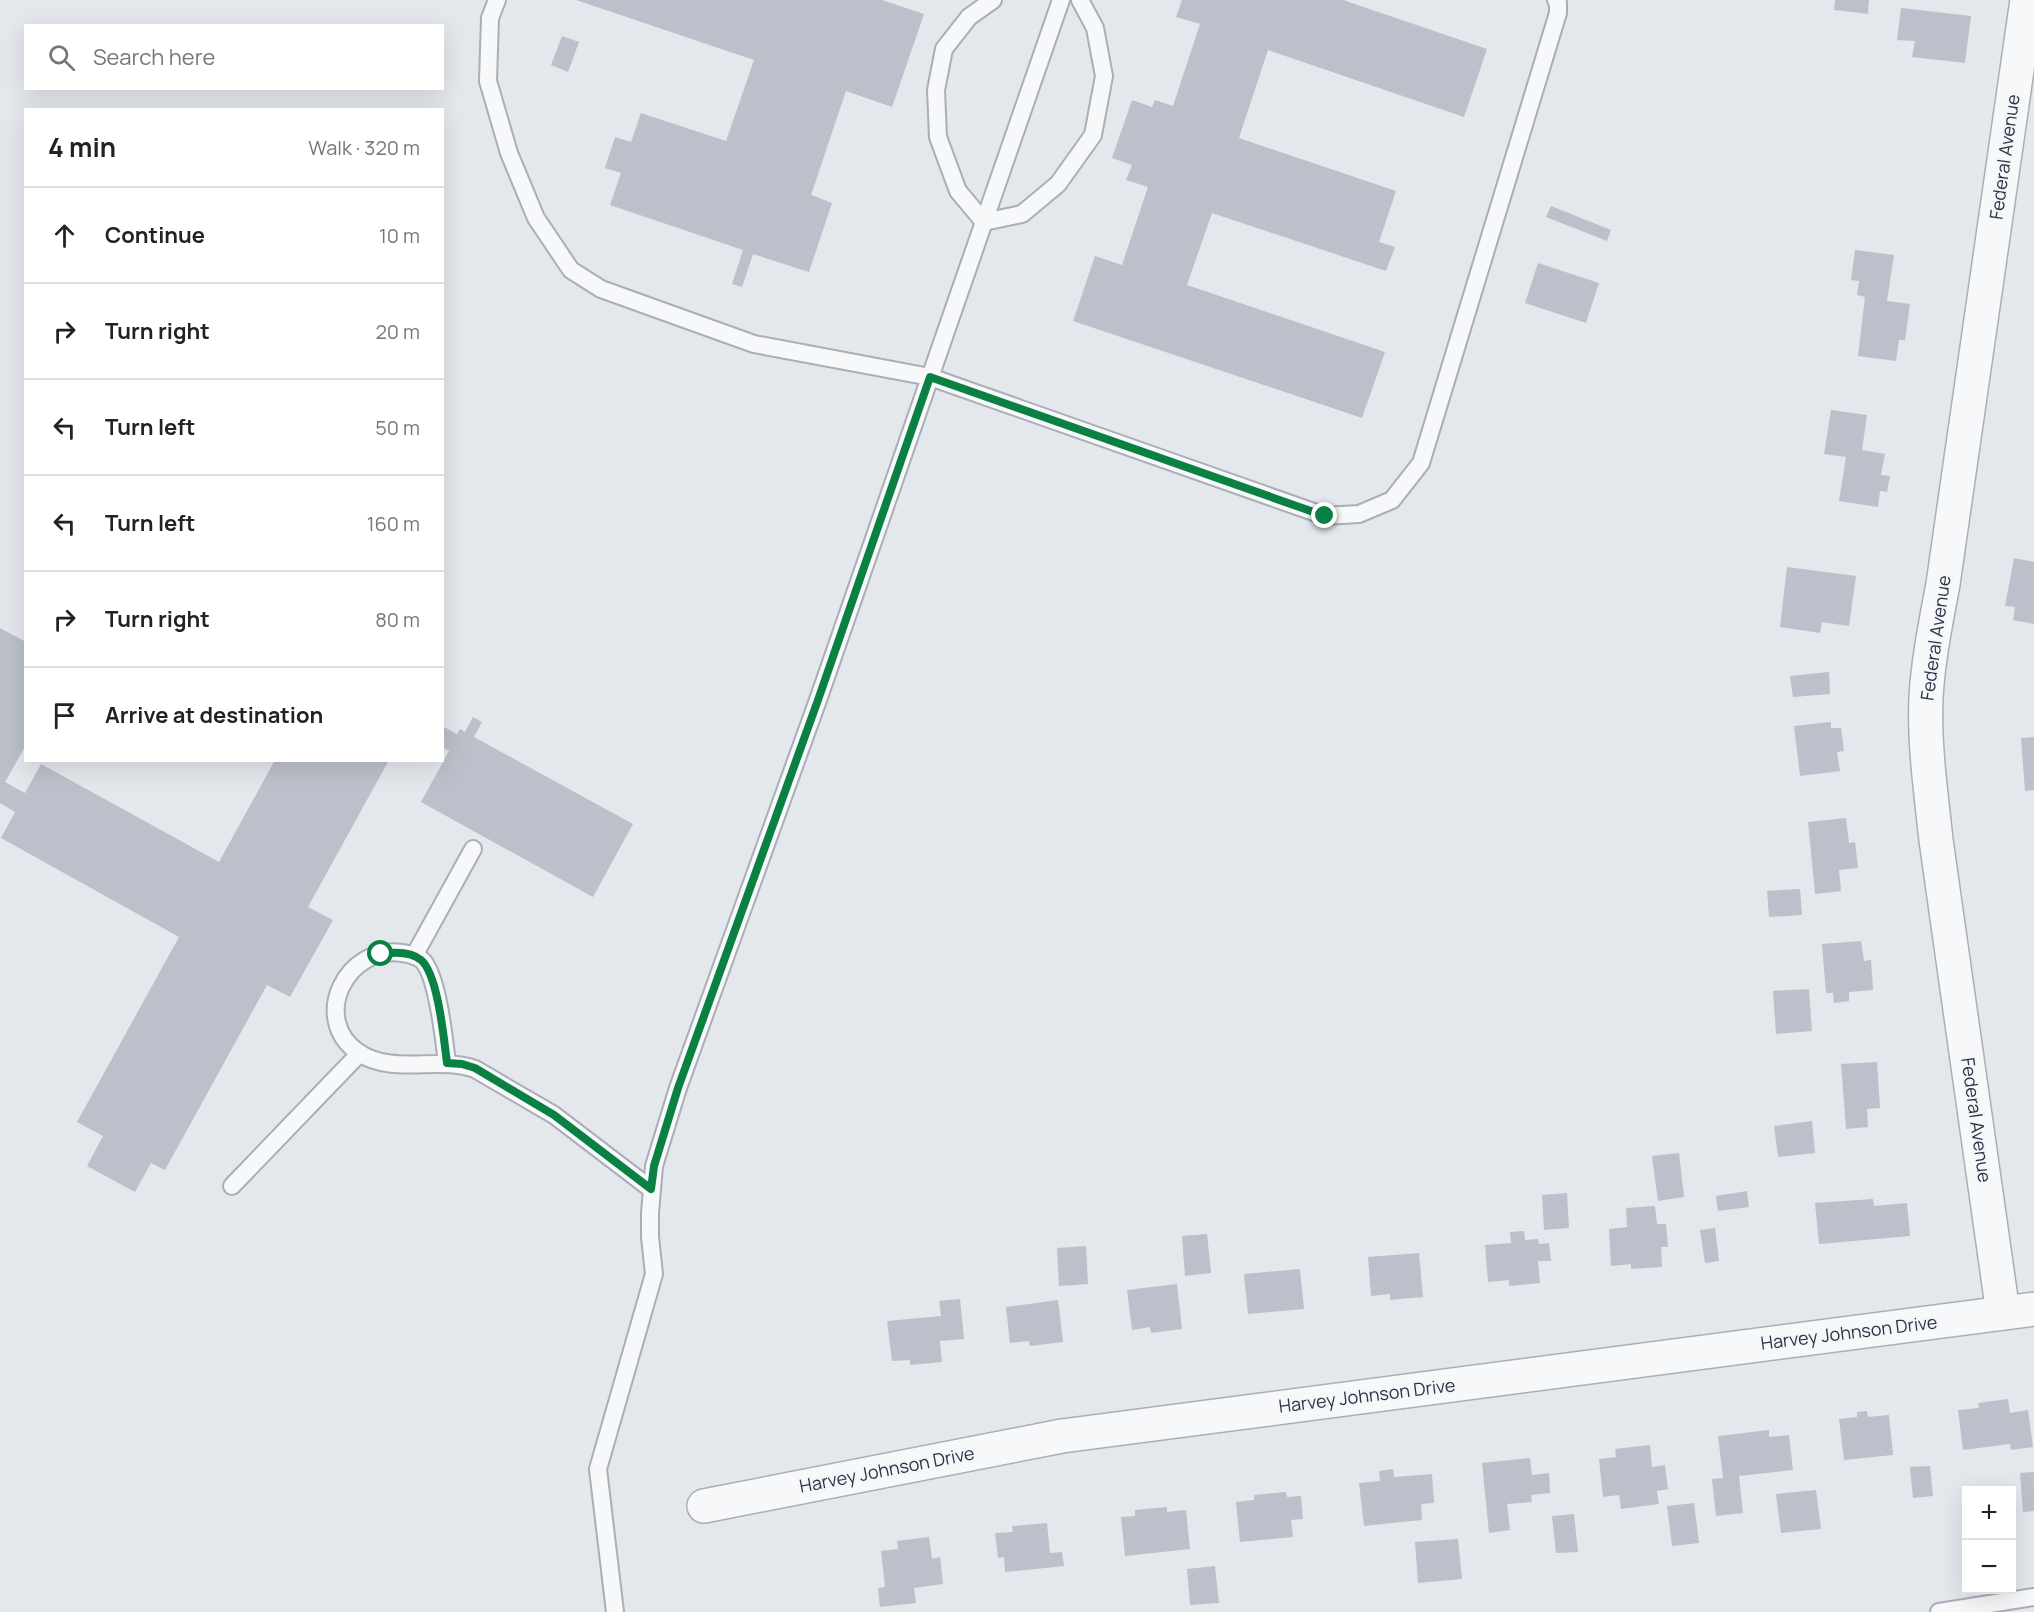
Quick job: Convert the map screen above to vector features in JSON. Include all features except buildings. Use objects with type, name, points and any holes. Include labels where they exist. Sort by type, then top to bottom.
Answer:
[{"type":"street","name":"Federal Avenue","points":[[2019,1311],[1936,840],[1926,718],[1931,647],[1948,550],[2027,0]]},
{"type":"street","name":"Harvey Johnson Drive","points":[[704,1506],[1062,1436],[2019,1311]]},
{"type":"lane","points":[[497,0],[490,18],[488,81],[508,153],[536,218],[571,270],[601,289],[754,344],[930,377],[1325,516],[1359,514],[1392,500],[1421,463],[1558,13],[1556,0]]},
{"type":"lane","points":[[984,222],[958,191],[938,137],[936,90],[944,49],[969,17],[993,0]]},
{"type":"lane","points":[[615,1612],[598,1469],[654,1274],[650,1237],[654,1166],[678,1088],[818,700],[1061,0]]},
{"type":"lane","points":[[984,222],[1022,214],[1058,184],[1093,135],[1104,76],[1095,28],[1080,0]]},
{"type":"lane","points":[[414,956],[473,849]]},
{"type":"lane","points":[[447,1063],[433,982],[423,961],[414,956],[394,952],[367,959],[356,967],[340,987],[336,999],[337,1023],[341,1034],[360,1053],[387,1063],[447,1063],[475,1068],[554,1115],[651,1189]]},
{"type":"lane","points":[[232,1186],[360,1053]]},
{"type":"lane","points":[[1939,1612],[2034,1597]]},
{"type":"route","points":[[381,954],[394,952],[414,956],[423,961],[429,970],[440,1016],[447,1063],[475,1068],[554,1115],[651,1189],[654,1166],[678,1088],[818,700],[930,377],[1325,516]]}]
